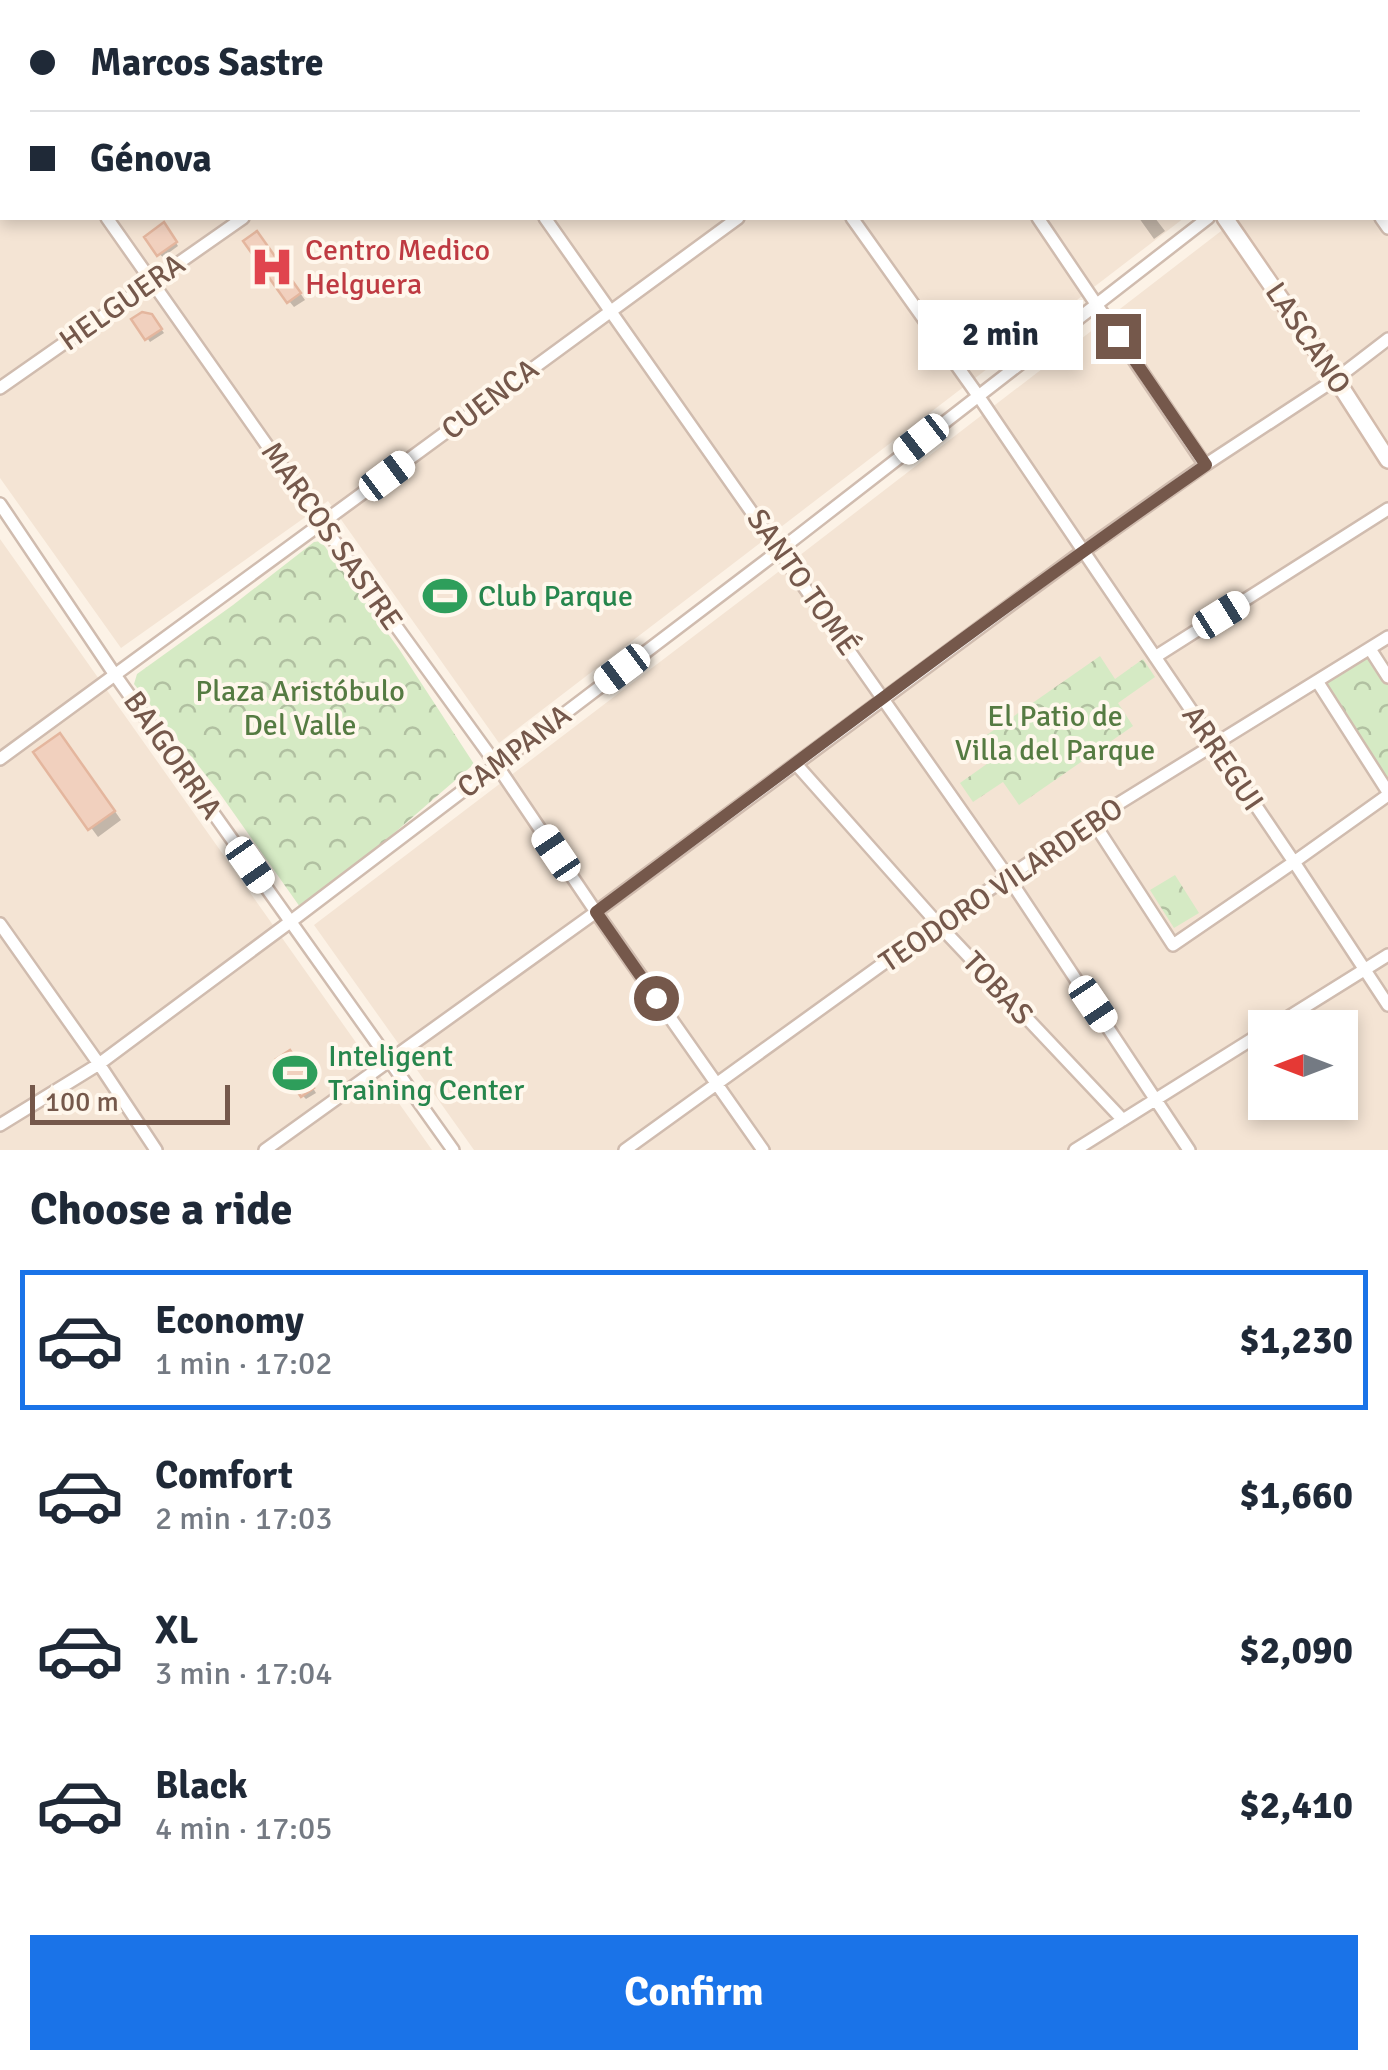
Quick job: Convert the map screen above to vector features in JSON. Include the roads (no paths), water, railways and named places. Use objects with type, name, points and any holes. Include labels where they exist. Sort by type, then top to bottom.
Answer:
[{"type":"street","name":"MARCOS SASTRE","points":[[108,220],[496,764],[763,1150]]},
{"type":"street","name":"HELGUERA","points":[[0,388],[240,220]]},
{"type":"street","name":"SANTO TOMÉ","points":[[546,220],[1008,876],[1189,1150]]},
{"type":"street","name":"CUENCA","points":[[0,760],[735,220]]},
{"type":"street","name":"ARREGUI","points":[[853,220],[977,394],[1388,1004]]},
{"type":"street","points":[[1039,220],[1206,465]]},
{"type":"street","name":"CAMPANA","points":[[0,1125],[99,1064],[290,922],[1205,220]]},
{"type":"street","name":"LASCANO","points":[[1227,220],[1388,460]]},
{"type":"street","points":[[265,1150],[596,912],[1082,552],[1336,379],[1388,339]]},
{"type":"street","name":"BAIGORRIA","points":[[0,504],[115,674],[453,1150]]},
{"type":"street","points":[[1155,657],[1388,509]]},
{"type":"street","name":"TEODORO VILARDEBO","points":[[625,1150],[1008,876],[1388,638]]},
{"type":"street","points":[[1370,649],[1388,678]]},
{"type":"street","points":[[1092,820],[1173,945],[1388,793],[1318,681]]},
{"type":"street","name":"TOBAS","points":[[796,764],[938,924],[1123,1120]]},
{"type":"street","points":[[0,924],[156,1150]]},
{"type":"street","points":[[1300,1010],[1388,955]]},
{"type":"street","points":[[1075,1150],[1248,1043]]},
{"type":"place","name":"Centro Medico Helguera","points":[[272,267]]},
{"type":"place","name":"Club Parque","points":[[445,596]]},
{"type":"place","name":"Inteligent Training Center","points":[[295,1073]]},
{"type":"park label","name":"Plaza Aristóbulo Del Valle","points":[[300,708]]},
{"type":"park label","name":"El Patio de Villa del Parque","points":[[1055,733]]}]
